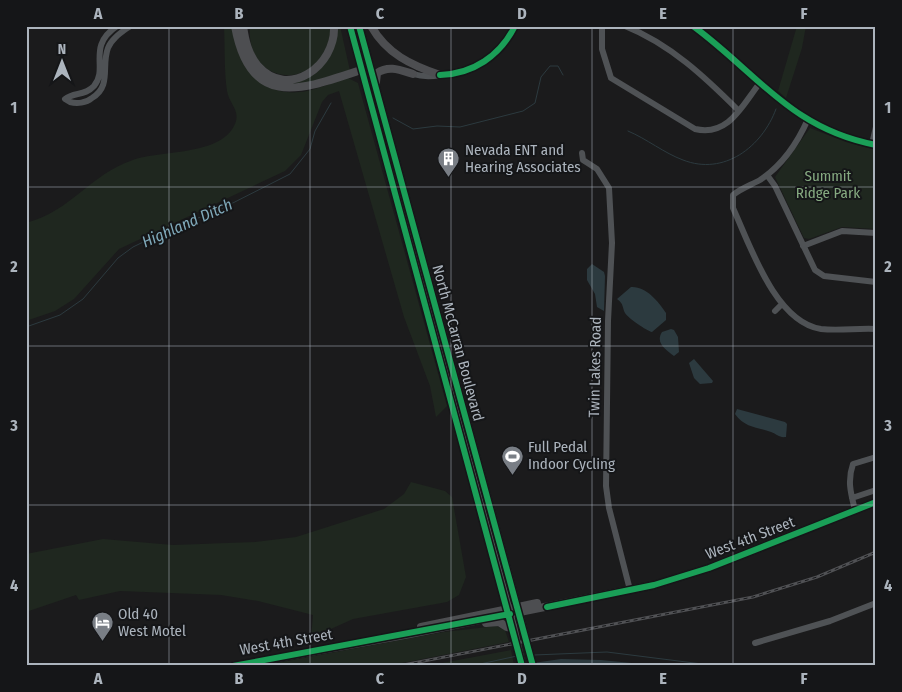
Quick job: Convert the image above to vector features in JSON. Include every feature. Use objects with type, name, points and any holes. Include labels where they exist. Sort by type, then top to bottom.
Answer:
[{"type":"main road","points":[[235,26],[240,51],[250,69],[260,78],[276,86],[292,89],[305,88],[361,70]]},
{"type":"main road","points":[[244,26],[246,41],[251,55],[261,69],[274,76],[293,79],[312,72],[325,59],[334,40],[334,26]]},
{"type":"main road","name":"North McCarran Boulevard","points":[[350,26],[509,611],[510,627],[519,651],[522,666]]},
{"type":"main road","name":"North McCarran Boulevard","points":[[359,26],[533,666]]},
{"type":"main road","points":[[371,26],[384,45],[399,58],[421,69],[440,75]]},
{"type":"main road","points":[[377,92],[375,80],[381,70],[397,68],[412,74]]},
{"type":"main road","points":[[464,450],[474,446]]},
{"type":"main road","name":"West 4th Street","points":[[344,646],[451,619],[547,607],[630,590],[709,568],[876,502]]},
{"type":"main road","name":"West 4th Street","points":[[519,610],[630,590]]},
{"type":"main road","points":[[523,625],[532,613],[547,607]]},
{"type":"main road","name":"West 4th Street","points":[[233,666],[459,624],[509,611]]},
{"type":"main road","points":[[459,624],[499,622],[510,627]]},
{"type":"street","points":[[117,26],[106,36],[100,46],[95,84],[84,94],[70,96],[65,99],[70,102],[85,102],[101,91],[106,76],[107,49],[116,36],[130,26]]},
{"type":"street","points":[[412,74],[428,78],[462,72],[487,60],[505,43],[515,26]]},
{"type":"street","points":[[602,26],[601,43],[606,68],[611,78],[619,85],[688,126],[701,131],[722,127],[739,111],[759,84]]},
{"type":"street","points":[[625,26],[663,46],[686,62],[739,111]]},
{"type":"street","points":[[693,26],[782,103],[808,120],[836,133],[874,144],[876,127]]},
{"type":"street","points":[[808,120],[789,154],[767,174],[735,193],[731,198],[733,208],[767,281],[782,304],[815,327],[876,329]]},
{"type":"street","name":"Twin Lakes Road","points":[[582,153],[583,160],[597,169],[609,188],[612,243],[608,321],[606,480],[609,508],[630,590]]},
{"type":"street","points":[[767,174],[775,186],[812,265],[819,274],[831,278],[876,282]]},
{"type":"street","points":[[803,246],[842,231],[876,233]]},
{"type":"street","points":[[775,311],[782,304]]},
{"type":"street","points":[[855,510],[849,487],[853,464],[876,457]]},
{"type":"street","points":[[852,498],[876,490]]},
{"type":"street","points":[[755,643],[830,621],[876,603]]},
{"type":"green space","points":[[224,26],[232,26],[235,41],[246,67],[265,85],[277,90],[291,92],[307,91],[348,78],[358,83],[447,406],[436,417],[430,386],[404,317],[339,91],[328,95],[322,102],[301,155],[285,171],[119,249],[74,299],[55,311],[26,321],[26,223],[56,210],[104,174],[118,166],[144,157],[188,150],[216,143],[226,136],[234,126],[237,116],[227,91]]},
{"type":"green space","points":[[250,26],[331,26],[326,48],[316,63],[302,72],[287,75],[272,72],[260,62],[252,47]]},
{"type":"green space","points":[[336,26],[340,26],[350,71],[308,85],[277,84],[259,74],[261,71],[276,79],[317,72]]},
{"type":"green space","points":[[797,26],[806,26],[802,48],[786,98],[778,91]]},
{"type":"green space","name":"Summit Ridge Park","points":[[810,128],[846,142],[876,150],[876,229],[842,227],[809,239],[804,238],[775,177]]},
{"type":"green space","points":[[411,482],[445,491],[452,497],[466,577],[459,595],[447,602],[353,619],[311,638],[313,615],[258,601],[221,595],[120,591],[79,600],[76,595],[26,612],[26,554],[103,539],[173,545],[255,542],[296,537],[384,509],[404,494]]},
{"type":"green space","points":[[496,626],[505,630],[509,642],[387,666],[260,666],[444,632]]},
{"type":"green space","points":[[511,650],[514,665],[426,666],[506,651]]},
{"type":"shaded area","points":[[592,264],[604,272],[604,311],[597,307],[595,294],[587,280],[587,269]]},
{"type":"shaded area","points":[[631,287],[647,292],[666,313],[666,320],[652,332],[627,315],[622,304],[617,299]]},
{"type":"shaded area","points":[[674,330],[678,337],[679,352],[674,356],[662,346],[660,340],[662,332]]},
{"type":"shaded area","points":[[694,359],[713,381],[712,383],[700,384],[694,378],[689,363]]},
{"type":"shaded area","points":[[737,409],[785,422],[787,424],[786,437],[747,425],[735,414]]},
{"type":"shaded area","points":[[561,659],[601,660],[662,666],[512,666]]},
{"type":"waterway","name":"Highland Ditch","points":[[393,118],[413,129],[437,126],[460,127],[523,111],[535,103],[541,77],[550,66],[558,66],[563,75]]},
{"type":"waterway","name":"Highland Ditch","points":[[26,327],[60,315],[83,299],[118,258],[133,247],[178,225],[215,212],[290,174],[310,149],[315,131],[331,103]]},
{"type":"waterway","name":"Highland Ditch","points":[[628,131],[683,160],[698,164],[713,164],[727,161],[740,155],[751,146],[770,123],[776,109]]},
{"type":"waterway","points":[[534,655],[607,652],[718,666]]},
{"type":"waterway","points":[[471,666],[517,656]]},
{"type":"railway","points":[[398,666],[753,597],[817,577],[876,552]]},
{"type":"cycle path","points":[[350,26],[522,666]]},
{"type":"cycle path","points":[[359,26],[533,666]]},
{"type":"cycle path","points":[[440,75],[464,71],[484,61],[502,46],[515,26]]},
{"type":"cycle path","points":[[693,26],[798,113],[846,137],[876,145]]},
{"type":"cycle path","points":[[547,607],[654,585],[709,568],[876,502]]},
{"type":"cycle path","points":[[233,666],[510,614]]},
{"type":"place","name":"Nevada ENT and Hearing Associates","points":[[449,178]]},
{"type":"place","name":"Full Pedal Indoor Cycling","points":[[512,475]]},
{"type":"place","name":"Old 40 West Motel","points":[[102,642]]}]
